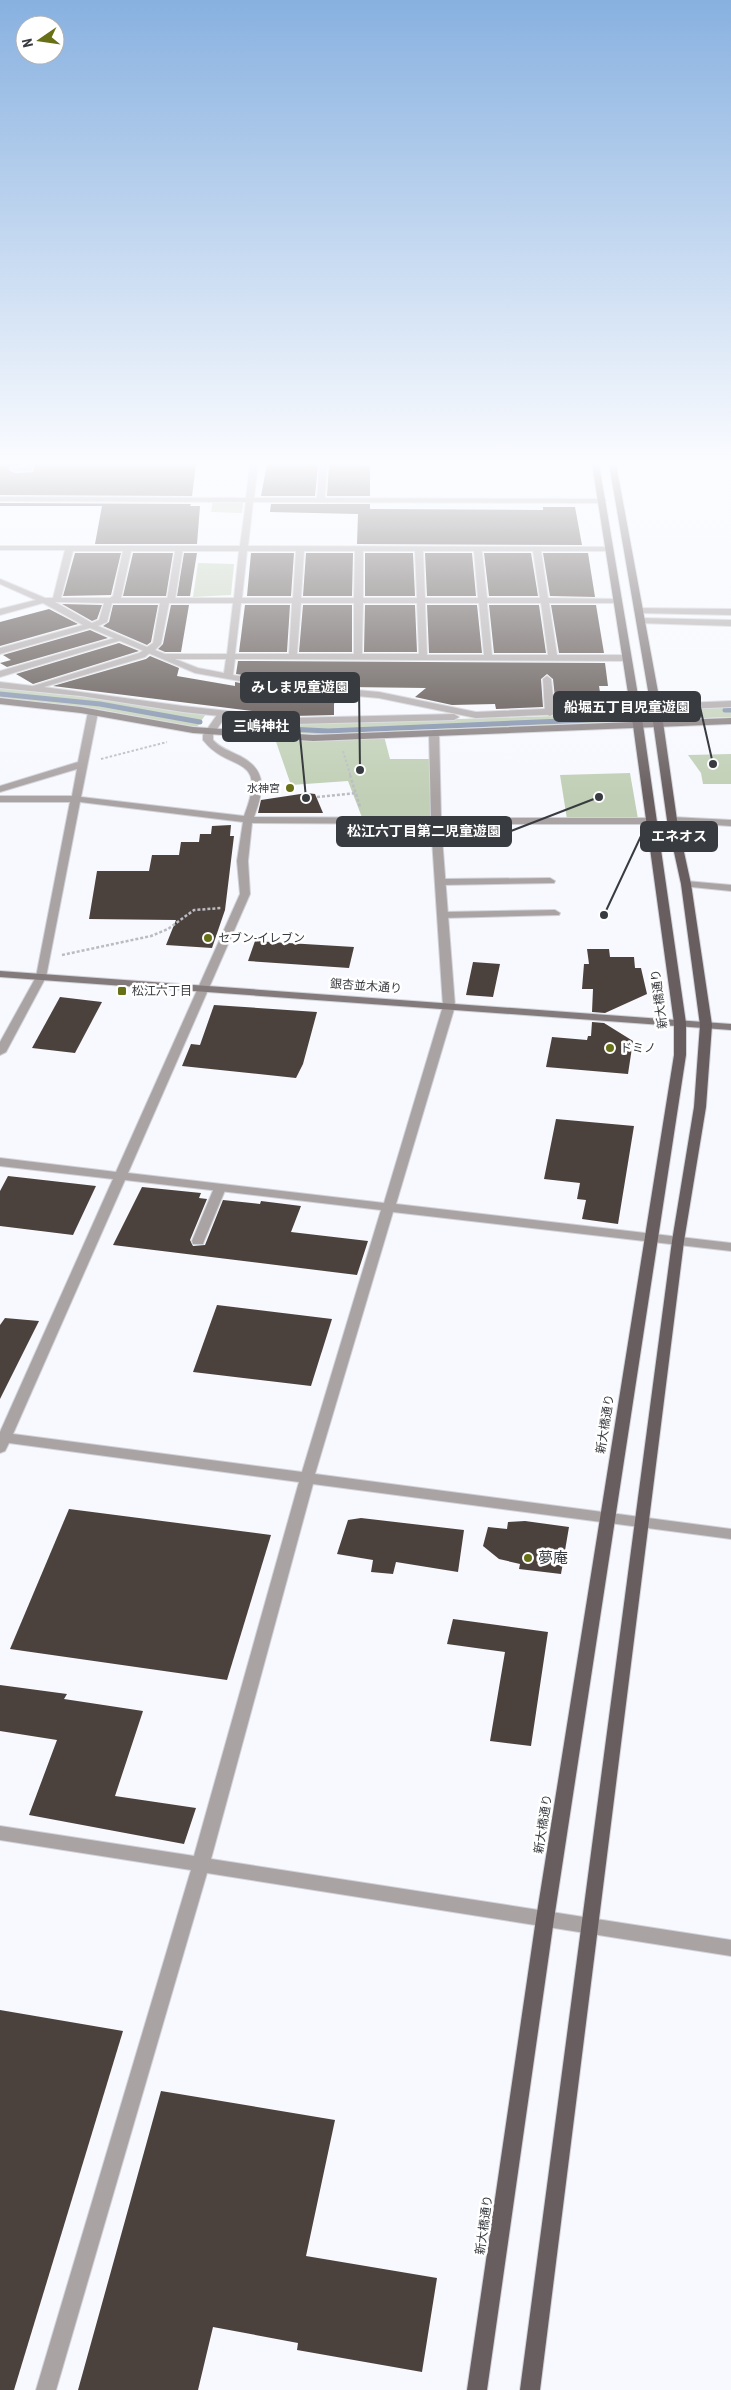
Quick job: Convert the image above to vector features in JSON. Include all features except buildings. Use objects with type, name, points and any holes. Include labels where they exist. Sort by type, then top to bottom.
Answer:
[{"type":"main road","name":"新大橋通り","points":[[477,2390],[545,1919],[606,1517],[680,1055],[680,1024],[636,709],[614,576]]},
{"type":"main road","points":[[530,2390],[678,1241],[705,1057],[706,1025],[686,884],[672,820],[656,708],[632,576]]},
{"type":"street","points":[[56,600],[63,576]]},
{"type":"street","points":[[0,651],[103,622],[108,602],[117,596],[122,576]]},
{"type":"street","points":[[30,688],[142,655],[157,644],[173,576]]},
{"type":"street","points":[[228,677],[241,576]]},
{"type":"street","points":[[293,656],[298,576]]},
{"type":"street","points":[[358,576],[358,656]]},
{"type":"street","points":[[420,576],[423,656]]},
{"type":"street","points":[[480,576],[488,656]]},
{"type":"street","points":[[541,576],[553,657]]},
{"type":"street","points":[[0,581],[44,600],[90,626],[194,670],[290,687],[379,695],[476,715]]},
{"type":"street","points":[[0,612],[44,600],[618,601]]},
{"type":"street","points":[[638,610],[731,612]]},
{"type":"street","points":[[641,622],[731,623]]},
{"type":"street","points":[[0,674],[121,639]]},
{"type":"street","points":[[163,656],[627,658]]},
{"type":"street","points":[[546,679],[550,712]]},
{"type":"street","points":[[0,685],[81,693],[222,714],[304,722],[731,704]]},
{"type":"street","points":[[0,701],[93,712],[176,728],[210,732],[339,738],[731,721]]},
{"type":"street","points":[[0,1052],[41,977],[93,712]]},
{"type":"street","points":[[222,714],[210,732],[209,742],[249,767],[259,787],[258,796],[246,827],[242,878],[245,894],[2,1441],[307,1478],[731,1534]]},
{"type":"street","points":[[46,2390],[201,1864],[307,1478],[450,1006],[436,821],[434,733]]},
{"type":"street","points":[[0,788],[83,764]]},
{"type":"street","points":[[0,799],[77,799],[249,820],[365,822],[652,821]]},
{"type":"street","points":[[672,820],[731,823]]},
{"type":"street","points":[[441,882],[550,881]]},
{"type":"street","points":[[686,884],[731,888]]},
{"type":"street","points":[[443,915],[555,914]]},
{"type":"street","name":"銀杏並木通り","points":[[0,974],[731,1027]]},
{"type":"street","points":[[0,1162],[731,1248]]},
{"type":"street","points":[[198,1241],[220,1188]]},
{"type":"street","points":[[0,1833],[731,1948]]},
{"type":"path","points":[[339,738],[365,822]]},
{"type":"path","points":[[83,764],[170,741]]},
{"type":"path","points":[[317,797],[356,793]]},
{"type":"path","points":[[44,961],[60,955],[151,936],[168,929],[194,910],[239,908]]},
{"type":"green space","points":[[196,576],[233,576],[231,595],[193,597]]},
{"type":"green space","points":[[0,688],[130,702],[206,714],[197,727],[188,726],[97,709],[0,698]]},
{"type":"green space","points":[[731,707],[731,717],[681,719],[679,709]]},
{"type":"green space","points":[[613,714],[614,723],[332,735],[228,729],[237,718],[304,724]]},
{"type":"green space","points":[[274,736],[384,736],[390,759],[434,759],[434,820],[363,820],[348,781],[291,785]]},
{"type":"green space","points":[[731,754],[731,784],[703,784],[701,773],[688,755]]},
{"type":"green space","points":[[630,773],[638,819],[567,819],[560,775]]},
{"type":"waterway","points":[[0,694],[100,704],[200,722]]},
{"type":"waterway","points":[[725,710],[731,710]]},
{"type":"waterway","points":[[231,726],[328,731],[611,719]]},
{"type":"place","name":"船堀五丁目児童遊園","points":[[713,764]]},
{"type":"place","name":"みしま児童遊園","points":[[360,770]]},
{"type":"place","name":"水神宮","points":[[290,788]]},
{"type":"place","name":"松江六丁目第二児童遊園","points":[[599,797]]},
{"type":"place","name":"三嶋神社","points":[[306,798]]},
{"type":"place","name":"エネオス","points":[[604,915]]},
{"type":"place","name":"セブン-イレブン","points":[[208,938]]},
{"type":"place","name":"松江六丁目","points":[[122,991]]},
{"type":"place","name":"ドミノ","points":[[610,1048]]},
{"type":"place","name":"夢庵","points":[[528,1558]]}]
